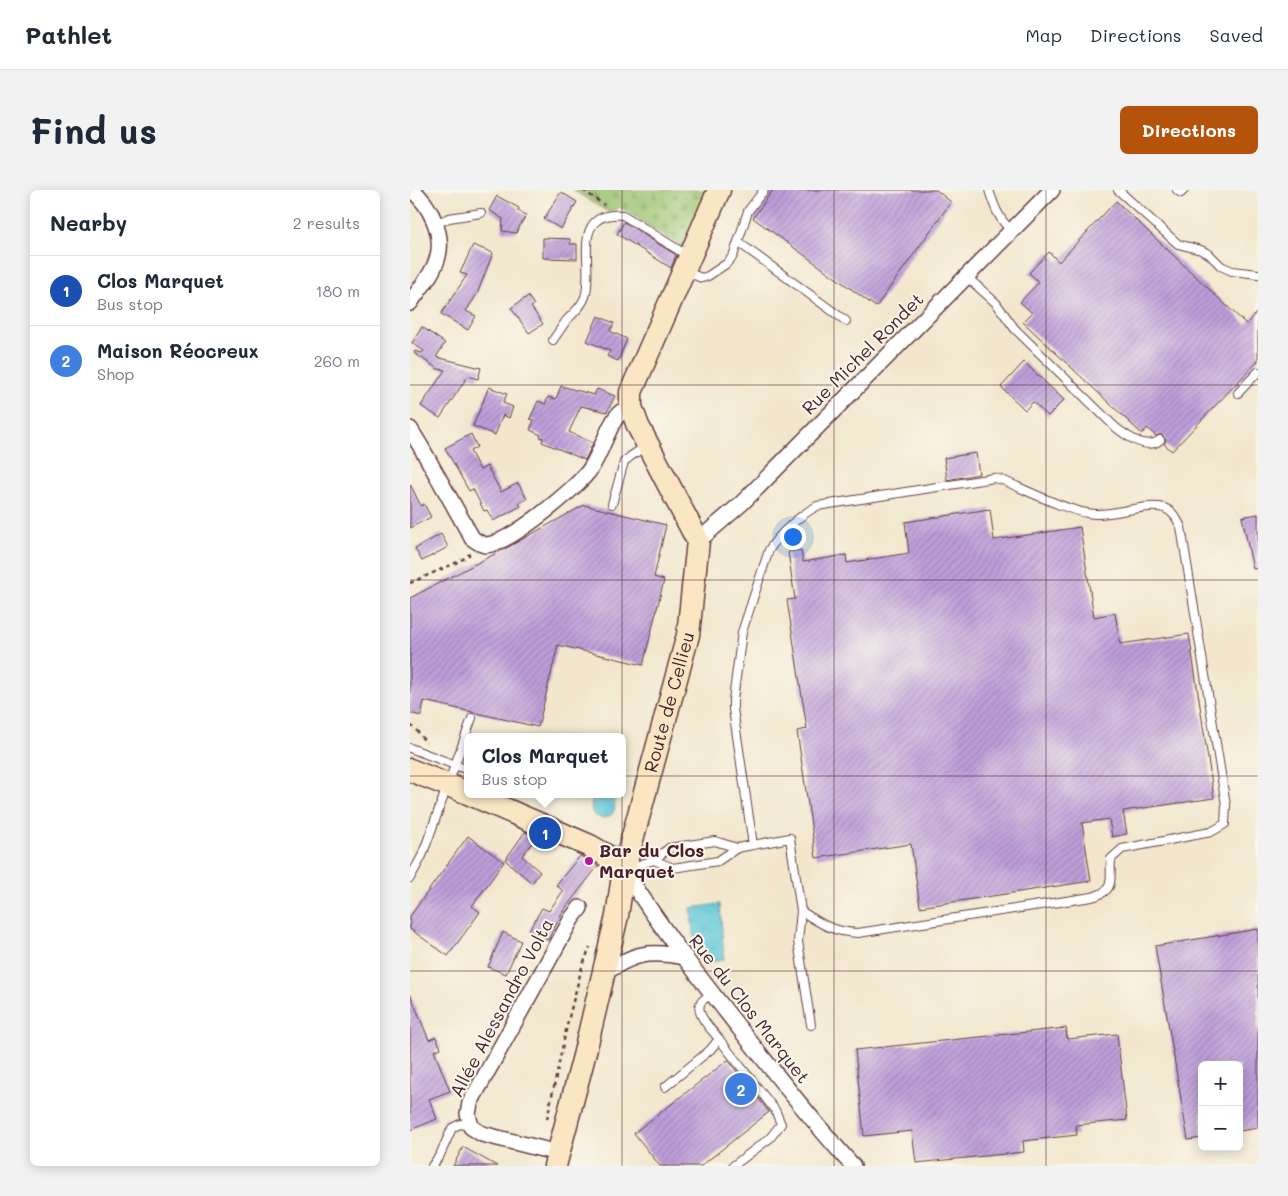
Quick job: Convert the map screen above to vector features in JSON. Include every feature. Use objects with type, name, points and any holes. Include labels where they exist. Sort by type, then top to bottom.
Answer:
[{"type":"street","points":[[410,303],[431,272],[438,255],[438,237],[435,224],[422,199],[412,190]]},
{"type":"street","points":[[698,541],[638,426],[631,407],[631,392],[719,190]]},
{"type":"street","name":"Rue Michel Rondet","points":[[698,541],[742,503],[1052,190]]},
{"type":"street","points":[[410,429],[422,447],[468,532],[477,542],[486,545],[496,542],[522,528],[580,482],[597,457],[615,418],[621,412],[631,407]]},
{"type":"street","name":"Route de Cellieu","points":[[556,1160],[584,1056],[617,916],[624,869],[688,635],[698,541]]},
{"type":"street","points":[[410,770],[460,784]]},
{"type":"street","points":[[489,798],[590,846],[624,869]]},
{"type":"street","name":"Rue du Clos Marquet","points":[[624,869],[647,907],[712,993],[815,1124],[853,1166]]},
{"type":"street","name":"Allée Alessandro Volta","points":[[471,1127],[468,1114],[470,1103],[572,918],[580,908]]},
{"type":"street","points":[[603,974],[623,960],[642,954],[667,954],[685,957]]},
{"type":"street","points":[[471,1127],[482,1134],[556,1160]]},
{"type":"lane","points":[[553,340],[584,300],[587,290],[588,231],[594,222],[613,214],[623,215],[687,264],[702,278],[726,264],[733,256],[748,211],[764,190]]},
{"type":"lane","points":[[989,190],[995,208],[1004,224],[1012,231]]},
{"type":"lane","points":[[1118,190],[1178,244],[1201,250],[1209,254],[1221,266],[1232,271],[1258,274]]},
{"type":"lane","points":[[1177,190],[1181,193],[1184,190]]},
{"type":"lane","points":[[435,224],[449,218],[481,213]]},
{"type":"lane","points":[[738,242],[846,321]]},
{"type":"lane","points":[[967,276],[996,303],[1015,329],[1114,426],[1125,435],[1148,444],[1156,443],[1160,440]]},
{"type":"lane","points":[[1238,393],[1258,372]]},
{"type":"lane","points":[[612,504],[624,462],[648,445]]},
{"type":"lane","points":[[753,845],[733,709],[742,632],[769,550],[776,540],[808,511],[817,506],[994,478],[1078,511],[1105,514],[1155,507],[1166,509],[1175,515],[1181,527],[1186,556],[1226,805],[1225,824],[1211,832],[1122,849],[1111,859],[1111,882],[1108,889],[1102,894],[1092,897],[858,933],[830,929],[801,910]]},
{"type":"lane","points":[[469,733],[472,718]]},
{"type":"lane","points":[[410,748],[460,784]]},
{"type":"lane","points":[[410,878],[460,784],[464,762]]},
{"type":"lane","points":[[654,860],[673,868],[718,861],[737,848],[790,838],[801,910],[798,941],[811,1025]]},
{"type":"lane","points":[[624,869],[654,860],[669,848],[715,840],[737,848]]},
{"type":"lane","points":[[712,993],[700,1004],[703,1019],[775,1110],[781,1124],[770,1138],[733,1166]]},
{"type":"lane","points":[[665,1087],[710,1050],[719,1039]]},
{"type":"lane","points":[[432,1166],[440,1155],[452,1128],[460,1124],[471,1127]]},
{"type":"path","points":[[583,190],[600,203],[623,215]]},
{"type":"path","points":[[410,583],[468,556],[474,550],[477,542]]},
{"type":"path","points":[[410,725],[418,732]]},
{"type":"path","points":[[547,1123],[568,1021],[582,967],[592,942]]},
{"type":"green space","points":[[573,190],[707,190],[682,247],[620,207],[608,212]]},
{"type":"water","points":[[595,798],[611,798],[614,802],[614,810],[607,817],[599,817],[592,810],[592,802]]},
{"type":"water","points":[[720,904],[724,960],[709,962],[693,935],[691,908]]},
{"type":"building","points":[[773,190],[936,190],[951,202],[876,307],[753,218]]},
{"type":"building","points":[[561,192],[577,202],[561,229],[544,219]]},
{"type":"building","points":[[497,196],[519,208],[518,210],[526,215],[516,233],[502,231],[503,219],[489,210]]},
{"type":"building","points":[[1116,201],[1246,324],[1258,311],[1258,361],[1172,451],[1164,444],[1166,440],[1160,434],[1156,436],[1147,428],[1142,434],[1023,322],[1032,313],[1020,302],[1039,282],[1029,273],[1049,252],[1059,262]]},
{"type":"building","points":[[624,222],[676,255],[671,268],[617,234]]},
{"type":"building","points":[[543,238],[570,239],[570,244],[577,244],[577,259],[543,258]]},
{"type":"building","points":[[473,245],[493,253],[477,294],[466,311],[476,316],[468,330],[441,314],[467,275],[460,273]]},
{"type":"building","points":[[528,296],[534,305],[531,307],[543,324],[529,333],[511,308]]},
{"type":"building","points":[[598,316],[614,323],[610,331],[627,339],[618,361],[607,356],[610,351],[587,341]]},
{"type":"building","points":[[422,327],[445,343],[436,357],[481,368],[478,379],[468,376],[440,418],[421,406],[445,370],[438,369],[414,353],[415,351],[422,353],[424,351],[412,343]]},
{"type":"building","points":[[1024,362],[1064,400],[1048,416],[1033,402],[1025,410],[1001,387]]},
{"type":"building","points":[[561,386],[594,395],[597,389],[615,396],[607,412],[581,406],[569,432],[593,443],[585,460],[542,442],[543,438],[540,437],[541,435],[530,430],[534,420],[530,419],[538,401],[545,404],[548,397],[556,399]]},
{"type":"building","points":[[489,387],[507,394],[503,403],[513,407],[509,418],[503,415],[495,435],[473,426]]},
{"type":"building","points":[[471,434],[477,447],[470,451],[480,470],[487,466],[501,492],[518,483],[527,499],[519,503],[521,506],[493,521],[487,510],[484,511],[473,489],[469,491],[445,448]]},
{"type":"building","points":[[976,453],[979,474],[947,480],[944,458]]},
{"type":"building","points":[[410,484],[421,506],[424,504],[431,517],[410,528]]},
{"type":"building","points":[[584,505],[666,525],[654,577],[664,580],[643,665],[558,645],[538,727],[424,701],[421,716],[410,713],[410,598]]},
{"type":"building","points":[[990,509],[994,540],[1080,527],[1094,617],[1115,613],[1120,644],[1189,634],[1214,798],[1123,811],[1127,834],[1112,837],[1109,819],[1082,823],[1091,881],[920,907],[911,844],[816,858],[797,731],[807,729],[787,600],[795,599],[788,552],[801,550],[803,562],[846,555],[847,563],[909,553],[905,522]]},
{"type":"building","points":[[1258,514],[1258,568],[1253,569],[1242,517]]},
{"type":"building","points":[[441,534],[448,547],[422,561],[415,549]]},
{"type":"building","points":[[525,832],[537,837],[522,856],[540,872],[532,883],[505,860]]},
{"type":"building","points":[[468,836],[504,862],[472,906],[480,912],[448,956],[410,929],[410,916]]},
{"type":"building","points":[[580,856],[598,866],[563,911],[548,940],[529,930],[542,908],[549,911],[563,891],[556,885]]},
{"type":"building","points":[[1258,929],[1258,1128],[1243,1130],[1243,1061],[1198,1061],[1198,1139],[1188,1140],[1155,946]]},
{"type":"building","points":[[503,932],[521,941],[506,974],[488,967]]},
{"type":"building","points":[[410,994],[429,1040],[436,1037],[441,1048],[434,1051],[450,1091],[429,1099],[437,1119],[410,1130]]},
{"type":"building","points":[[1066,1028],[1067,1039],[1117,1034],[1127,1120],[1076,1125],[1077,1135],[1023,1141],[1024,1152],[916,1163],[912,1131],[864,1136],[855,1050]]},
{"type":"building","points":[[728,1060],[769,1112],[701,1166],[660,1166],[634,1133]]},
{"type":"building","points":[[463,1147],[497,1166],[453,1166]]},
{"type":"place","name":"Clos Marquet","points":[[545,833]]},
{"type":"place","name":"Bar du Clos Marquet","points":[[589,861]]},
{"type":"place","name":"Maison Réocreux","points":[[741,1089]]}]
